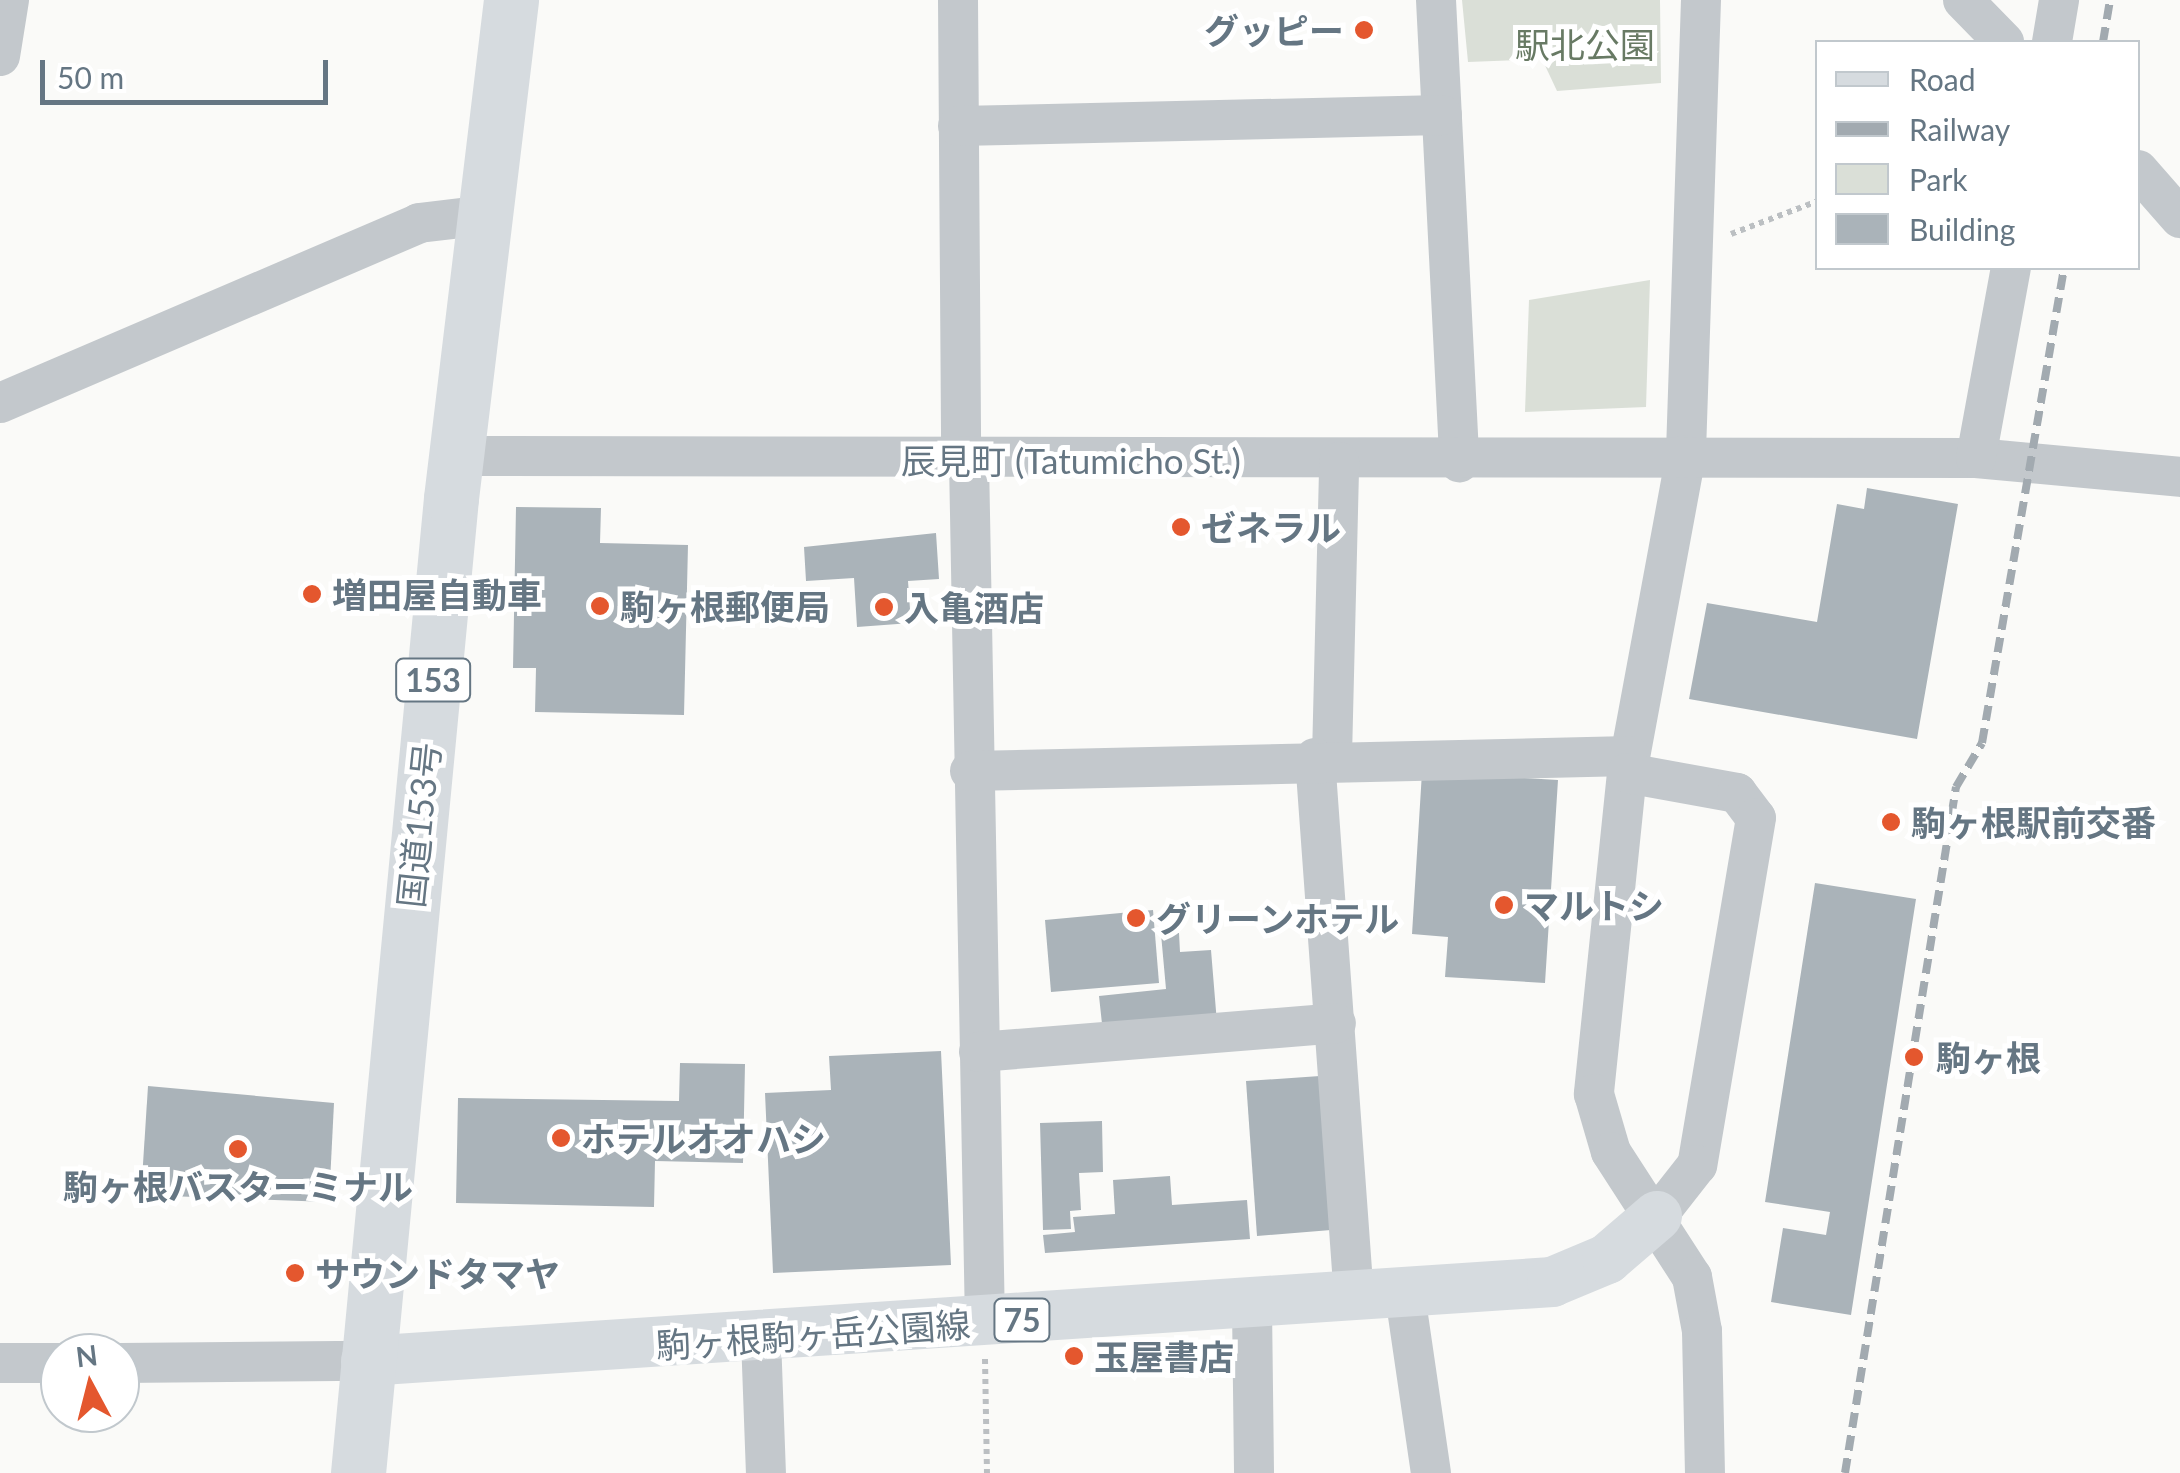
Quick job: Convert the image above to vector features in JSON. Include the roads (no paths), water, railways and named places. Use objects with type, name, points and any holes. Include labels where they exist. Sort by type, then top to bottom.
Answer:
[{"type":"highway","name":"国道153号","points":[[358,1473],[456,456],[511,0]]},
{"type":"main road","name":"駒ヶ根駒ヶ岳公園線","points":[[366,1361],[1252,1307],[1552,1282],[1606,1259],[1657,1216]]},
{"type":"street","points":[[0,56],[9,0]]},
{"type":"street","points":[[958,0],[970,771],[985,1323]]},
{"type":"street","points":[[1436,0],[1459,462]]},
{"type":"street","points":[[1701,0],[1686,455],[1629,764],[1594,1094],[1611,1152],[1657,1216],[1698,1298],[1705,1473]]},
{"type":"street","points":[[1963,0],[2002,40]]},
{"type":"street","points":[[2052,40],[2059,0]]},
{"type":"street","points":[[958,126],[1442,115]]},
{"type":"street","points":[[2154,170],[2180,218]]},
{"type":"street","points":[[0,403],[419,223],[486,215]]},
{"type":"street","points":[[1976,458],[2011,270]]},
{"type":"street","name":"辰見町 (Tatumicho St.)","points":[[456,456],[1339,462],[1686,455],[1976,458],[2180,477]]},
{"type":"street","points":[[1339,462],[1324,758],[1354,1298]]},
{"type":"street","points":[[970,771],[1324,758],[1629,764],[1737,794],[1756,818],[1697,1165],[1657,1216]]},
{"type":"street","points":[[979,1052],[1336,1023]]},
{"type":"street","points":[[1405,1294],[1432,1473]]},
{"type":"street","points":[[1252,1307],[1254,1473]]},
{"type":"street","points":[[761,1338],[766,1473]]},
{"type":"street","points":[[140,1362],[366,1361]]},
{"type":"street","points":[[0,1363],[40,1363]]},
{"type":"railway","points":[[2103,40],[2110,0]]},
{"type":"railway","points":[[1845,1473],[1956,787],[1982,743],[2064,270]]},
{"type":"place","name":"グッピー","points":[[1364,30]]},
{"type":"place","name":"ゼネラル","points":[[1181,527]]},
{"type":"place","name":"増田屋自動車","points":[[312,594]]},
{"type":"place","name":"駒ヶ根郵便局","points":[[600,606]]},
{"type":"place","name":"入亀酒店","points":[[884,607]]},
{"type":"place","name":"駒ヶ根駅前交番","points":[[1891,822]]},
{"type":"place","name":"マルトシ","points":[[1504,905]]},
{"type":"place","name":"グリーンホテル","points":[[1136,918]]},
{"type":"place","name":"駒ヶ根","points":[[1914,1057]]},
{"type":"place","name":"ホテルオオハシ","points":[[561,1138]]},
{"type":"place","name":"駒ヶ根バスターミナル","points":[[238,1149]]},
{"type":"place","name":"サウンドタマヤ","points":[[295,1273]]},
{"type":"place","name":"玉屋書店","points":[[1074,1356]]},
{"type":"park label","name":"駅北公園","points":[[1585,44]]}]
